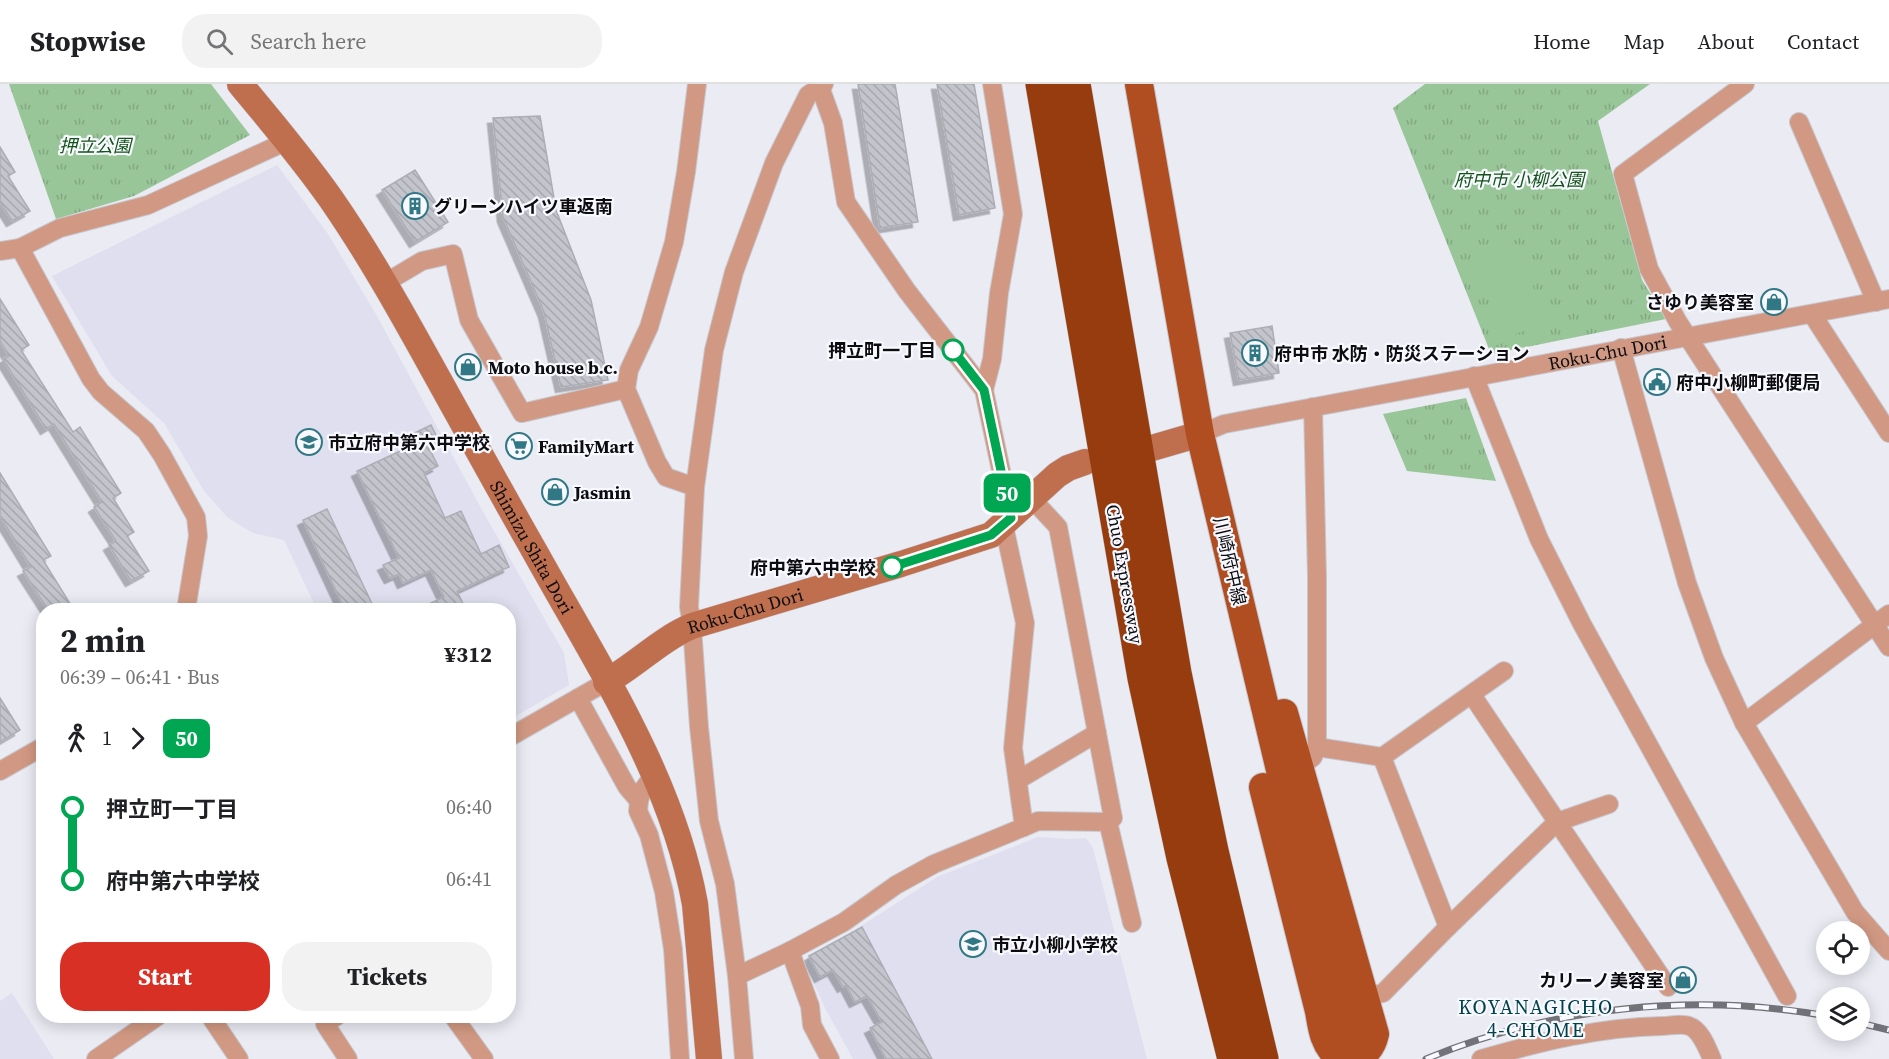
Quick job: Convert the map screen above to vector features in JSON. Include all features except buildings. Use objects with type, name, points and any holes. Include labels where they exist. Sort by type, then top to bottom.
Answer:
[{"type":"highway","name":"Chuo Expressway","points":[[1042,84],[1144,678],[1183,858],[1234,1059]]},
{"type":"highway","name":"Chuo Expressway","points":[[1074,84],[1175,674],[1212,851],[1262,1059]]},
{"type":"main road","name":"川崎府中線","points":[[1139,84],[1200,434],[1264,707],[1348,1031]]},
{"type":"main road","points":[[1246,629],[1308,757],[1375,1034],[1373,1043],[1357,1056],[1336,1055],[1327,1046],[1322,1034],[1319,1011],[1261,778],[1264,707]]},
{"type":"street","name":"Shimizu Shita Dori","points":[[240,84],[331,198],[385,283],[655,773],[675,824],[691,881],[709,1059]]},
{"type":"street","points":[[695,487],[666,477],[657,462],[626,389],[629,370],[649,327],[674,242],[697,84]]},
{"type":"street","points":[[992,84],[1013,214],[999,293],[992,359],[984,390],[1025,623],[1013,748],[1024,827]]},
{"type":"street","points":[[1745,84],[1623,174],[1649,268],[1687,336],[1882,620],[1889,647]]},
{"type":"street","points":[[744,1059],[737,976],[724,884],[710,821],[699,727],[689,608],[695,487],[714,350],[734,272],[774,164],[808,95],[821,85],[833,123],[846,202],[907,291],[984,390]]},
{"type":"street","points":[[1799,122],[1883,300]]},
{"type":"street","points":[[0,251],[20,248],[60,228],[148,205],[287,141]]},
{"type":"street","points":[[20,248],[91,379],[101,392],[146,431],[196,517],[198,536],[187,603]]},
{"type":"street","points":[[385,283],[422,261],[453,254],[469,320],[522,413],[626,389]]},
{"type":"street","name":"Roku-Chu Dori","points":[[1152,448],[1200,434],[1224,424],[1883,300]]},
{"type":"street","points":[[1812,314],[1889,433]]},
{"type":"street","points":[[1621,348],[1687,583],[1714,658],[1744,723],[1855,912],[1889,951]]},
{"type":"street","points":[[1474,376],[1539,539],[1576,613],[1787,996]]},
{"type":"street","points":[[1312,407],[1317,577],[1308,757],[1382,757],[1504,671]]},
{"type":"street","name":"Roku-Chu Dori","points":[[516,733],[623,672],[677,633],[692,626],[991,535],[1057,476],[1068,468],[1085,462]]},
{"type":"street","points":[[737,976],[844,922],[896,885],[934,864],[1038,821],[1108,822],[1113,818],[1058,528],[1032,499]]},
{"type":"street","points":[[1744,723],[1882,620]]},
{"type":"street","points":[[1472,695],[1668,987]]},
{"type":"street","points":[[578,698],[627,787],[639,801]]},
{"type":"street","points":[[1018,780],[1097,733]]},
{"type":"street","points":[[0,771],[36,751]]},
{"type":"street","points":[[1382,757],[1448,927]]},
{"type":"street","points":[[655,773],[642,790],[638,811],[649,835],[664,892],[673,949],[680,1059]]},
{"type":"street","points":[[1365,998],[1383,993],[1557,822],[1609,804]]},
{"type":"street","points":[[1108,822],[1132,923]]},
{"type":"street","points":[[790,951],[810,1006],[812,1025],[830,1059]]},
{"type":"street","points":[[96,1059],[148,1023]]},
{"type":"street","points":[[215,1023],[239,1059]]},
{"type":"street","points":[[326,1023],[325,1024],[348,1059]]},
{"type":"street","points":[[458,1023],[484,1059]]},
{"type":"street","points":[[1481,1059],[1527,1045],[1576,1035],[1635,1027],[1688,1025],[1697,1031],[1712,1059]]},
{"type":"shaded area","name":"市立府中第六中学校","points":[[277,165],[328,234],[377,316],[482,510],[564,653],[569,685],[516,716],[516,603],[314,603],[284,540],[253,533],[228,518],[204,491],[164,423],[112,376],[52,276]]},
{"type":"shaded area","name":"市立小柳小学校","points":[[1038,837],[1086,838],[1093,848],[1147,1059],[853,1059],[825,1008],[806,966],[808,955],[850,933],[937,877]]},
{"type":"shaded area","points":[[12,993],[54,1059],[0,1059],[0,1001]]},
{"type":"green space","name":"押立公園","points":[[9,84],[211,84],[250,135],[134,196],[56,219]]},
{"type":"green space","name":"府中市 小柳公園","points":[[1425,84],[1650,84],[1598,121],[1642,280],[1666,319],[1491,354],[1393,108]]},
{"type":"green space","points":[[1517,244],[1547,323],[1504,338],[1473,259]]},
{"type":"green space","points":[[1466,398],[1496,481],[1407,471],[1383,414]]},
{"type":"railway","points":[[1426,1059],[1474,1041],[1523,1027],[1573,1016],[1624,1009],[1674,1005],[1726,1005],[1816,1014]]},
{"type":"railway","points":[[1870,1025],[1889,1030]]},
{"type":"bus line","name":"50","points":[[892,567],[991,535],[1011,518],[984,390],[953,350]]},
{"type":"place","name":"グリーンハイツ車返南","points":[[415,206]]},
{"type":"place","name":"さゆり美容室","points":[[1774,302]]},
{"type":"place","name":"押立町一丁目","points":[[953,350]]},
{"type":"place","name":"府中市 水防・防災ステーション","points":[[1255,353]]},
{"type":"place","name":"Moto house b.c.","points":[[468,367]]},
{"type":"place","name":"府中小柳町郵便局","points":[[1657,382]]},
{"type":"place","name":"市立府中第六中学校","points":[[309,442]]},
{"type":"place","name":"FamilyMart","points":[[519,446]]},
{"type":"place","name":"Jasmin","points":[[555,492]]},
{"type":"place","name":"府中第六中学校","points":[[892,567]]},
{"type":"place","name":"市立小柳小学校","points":[[973,944]]},
{"type":"place","name":"カリーノ美容室","points":[[1683,980]]},
{"type":"district","name":"KOYANAGICHO 4-CHOME","points":[[1536,1018]]}]
